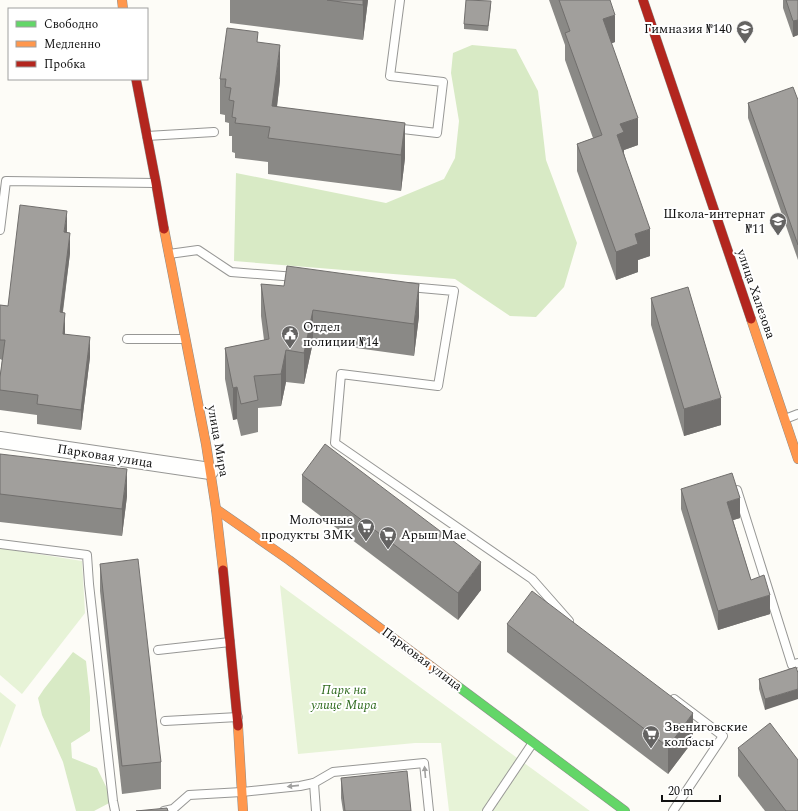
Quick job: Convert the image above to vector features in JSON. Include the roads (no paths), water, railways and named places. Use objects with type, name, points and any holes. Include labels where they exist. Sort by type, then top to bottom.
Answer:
[{"type":"street","name":"улица Халезова","points":[[643,0],[798,459]]},
{"type":"street","name":"улица Мира","points":[[136,80],[168,254],[206,444],[216,509],[238,717],[244,811]]},
{"type":"street","name":"Парковая улица","points":[[0,440],[210,471]]},
{"type":"street","name":"Парковая улица","points":[[216,509],[289,560],[626,811]]},
{"type":"lane","points":[[383,126],[437,133],[443,82],[390,76],[400,0]]},
{"type":"lane","points":[[147,136],[214,132]]},
{"type":"lane","points":[[0,230],[6,181],[156,183]]},
{"type":"lane","points":[[168,254],[198,250],[231,272],[304,278]]},
{"type":"lane","points":[[399,286],[454,291],[438,386],[341,374],[336,443],[532,579],[566,619],[573,623]]},
{"type":"lane","points":[[127,339],[185,339]]},
{"type":"lane","points":[[784,419],[798,414]]},
{"type":"lane","points":[[734,481],[792,665],[798,663]]},
{"type":"lane","points":[[0,544],[87,556],[92,615],[115,811]]},
{"type":"lane","points":[[158,650],[230,642]]},
{"type":"lane","points":[[667,694],[723,736],[672,811]]},
{"type":"lane","points":[[165,720],[238,717]]},
{"type":"lane","points":[[486,811],[533,742]]},
{"type":"lane","points":[[164,811],[173,809],[189,795],[242,792],[314,784],[333,772],[424,763],[428,811]]},
{"type":"lane","points":[[314,784],[316,811]]},
{"type":"place","name":"Гимназия №140","points":[[745,44]]},
{"type":"place","name":"Школа-интернат №11","points":[[778,236]]},
{"type":"place","name":"Отдел полиции №14","points":[[290,349]]},
{"type":"place","name":"Молочные продукты ЗМК","points":[[366,542]]},
{"type":"place","name":"Арыш Мае","points":[[388,550]]},
{"type":"place","name":"Звениговские колбасы","points":[[651,749]]},
{"type":"park label","name":"Парк на улице Мира","points":[[344,698]]}]
